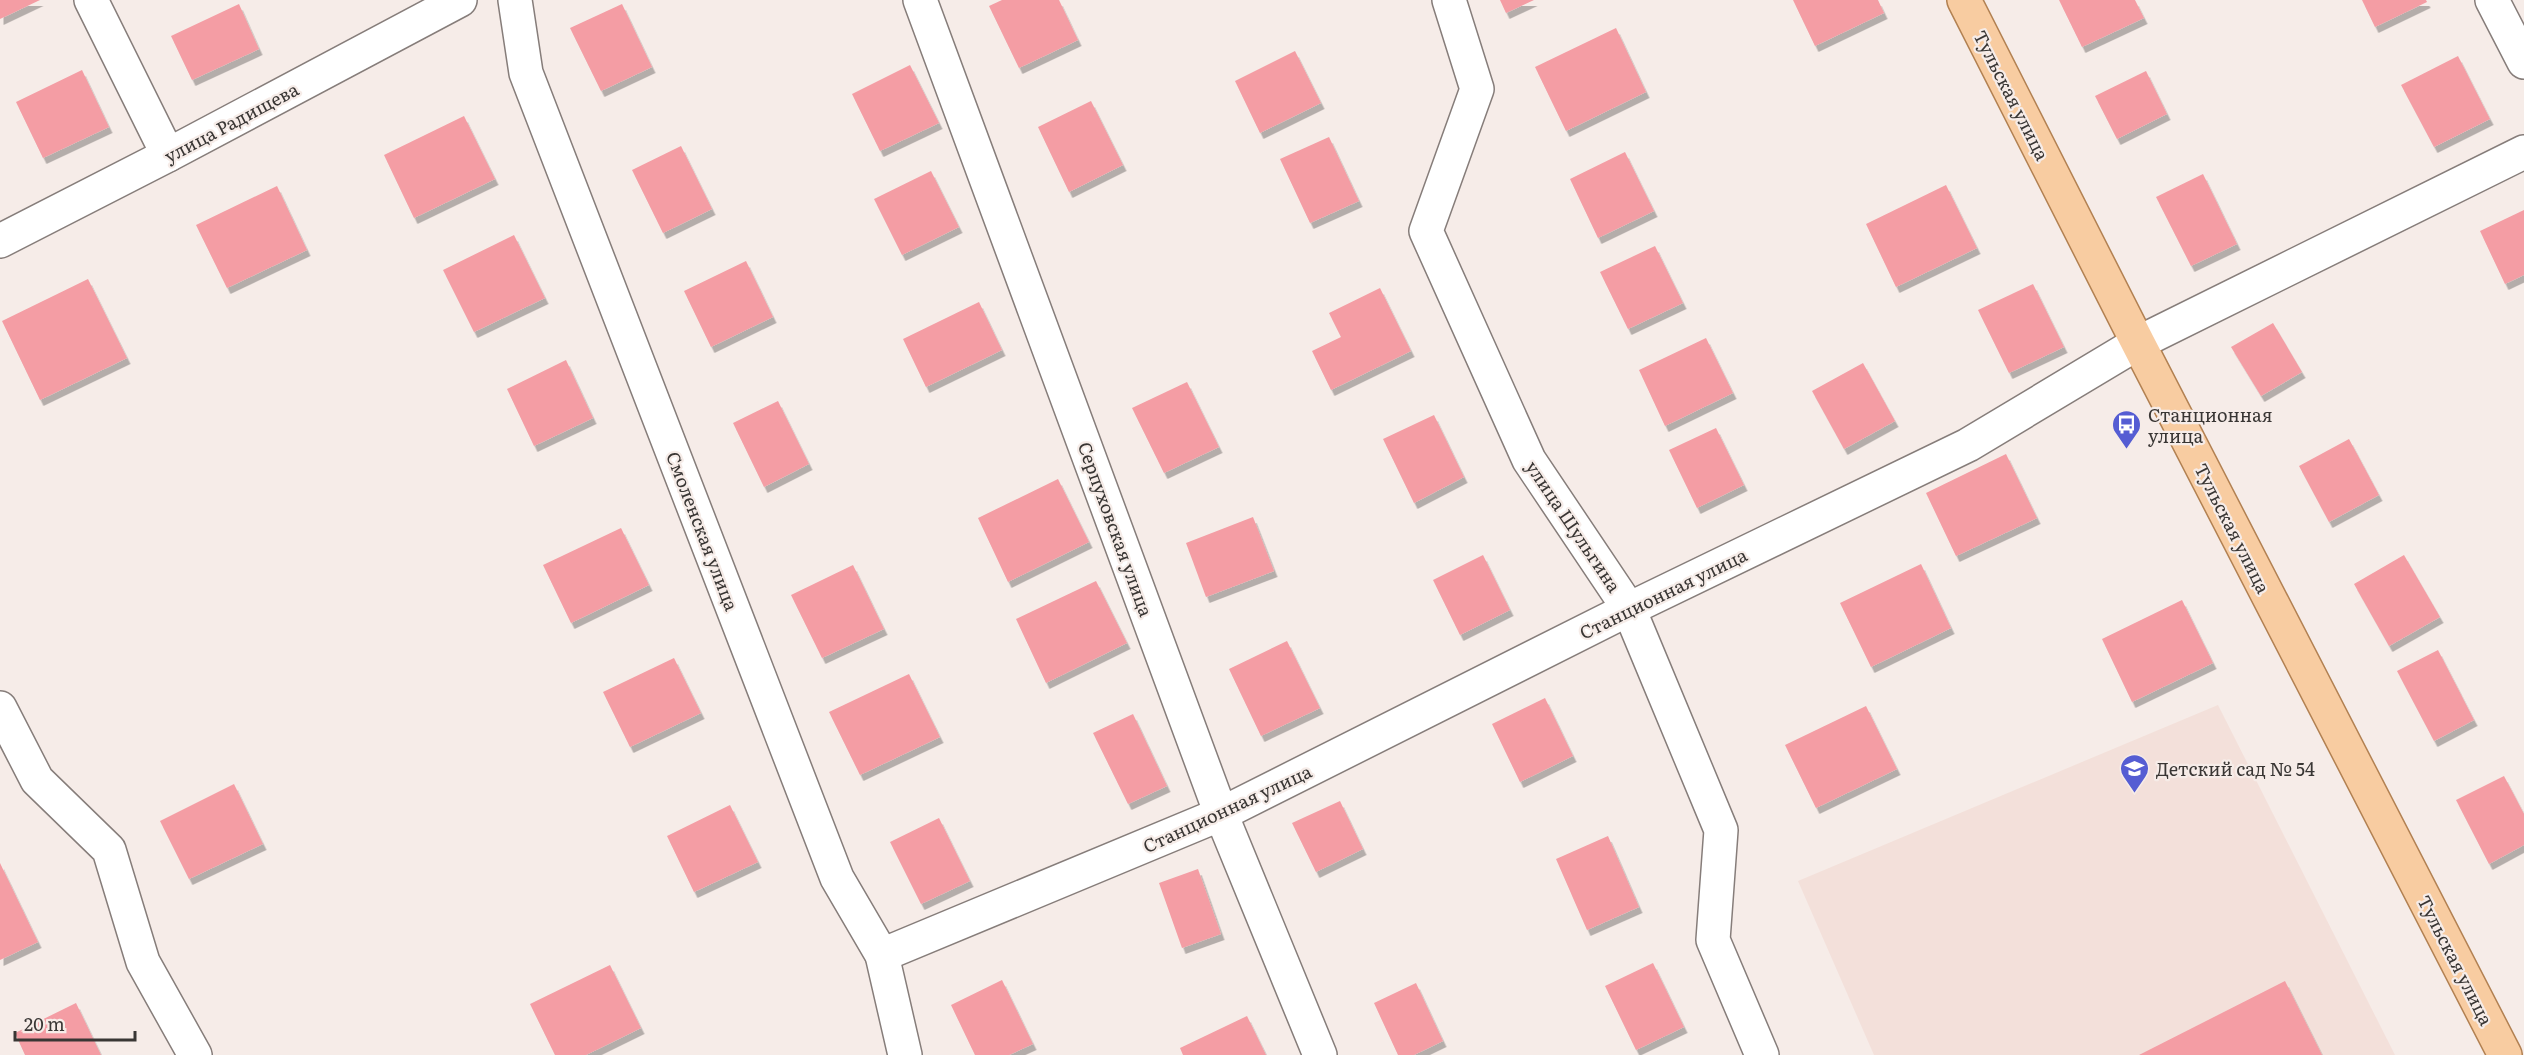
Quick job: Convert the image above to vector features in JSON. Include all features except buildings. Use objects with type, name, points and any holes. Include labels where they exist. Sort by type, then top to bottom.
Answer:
[{"type":"main road","name":"Тульская улица","points":[[1964,0],[2138,344],[2505,1055]]},
{"type":"street","points":[[91,0],[168,155]]},
{"type":"street","name":"улица Радищева","points":[[0,241],[460,0]]},
{"type":"street","name":"Смоленская улица","points":[[515,0],[526,73],[837,878],[882,954],[905,1055]]},
{"type":"street","name":"Серпуховская улица","points":[[920,0],[1221,814],[1320,1055]]},
{"type":"street","name":"улица Шульгина","points":[[1449,0],[1477,89],[1425,231],[1529,460],[1629,609],[1721,830],[1713,940],[1762,1055]]},
{"type":"street","points":[[2492,0],[2524,62]]},
{"type":"street","name":"Станционная улица","points":[[882,954],[1221,814],[1629,609],[1968,445],[2138,344],[2524,152]]},
{"type":"street","points":[[0,708],[37,780],[109,850],[143,962],[195,1055]]},
{"type":"shaded area","name":"Детский сад № 54","points":[[2218,705],[2395,1055],[1874,1055],[1798,881]]},
{"type":"place","name":"Станционная улица","points":[[2127,450]]},
{"type":"place","name":"Детский сад № 54","points":[[2135,794]]}]
